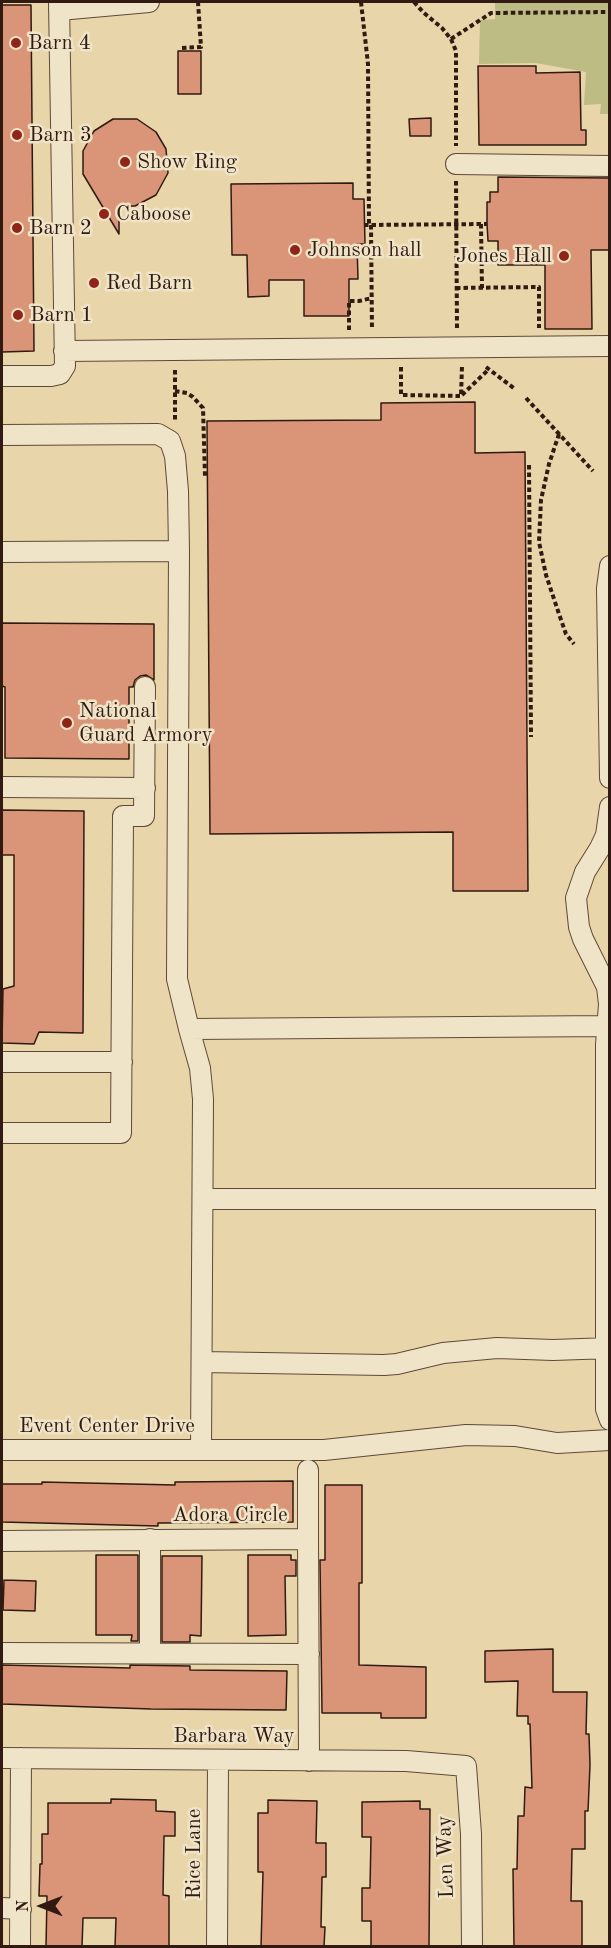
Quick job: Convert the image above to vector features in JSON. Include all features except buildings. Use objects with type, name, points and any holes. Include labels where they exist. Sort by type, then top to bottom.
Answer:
[{"type":"street","points":[[2,376],[51,376],[60,374],[65,366],[58,6],[149,2]]},
{"type":"street","points":[[456,164],[609,166]]},
{"type":"street","points":[[64,351],[609,346]]},
{"type":"street","points":[[2,435],[158,434],[170,441],[175,456],[179,551],[177,979],[200,1068],[203,1099],[202,1362],[207,1450]]},
{"type":"street","points":[[2,552],[179,551]]},
{"type":"street","points":[[609,566],[609,778]]},
{"type":"street","points":[[2,1133],[121,1133],[123,816],[144,816],[145,687]]},
{"type":"street","points":[[2,787],[145,788]]},
{"type":"street","points":[[609,807],[606,835],[585,872],[576,898],[581,933],[607,987],[609,1004],[606,1409],[609,1420]]},
{"type":"street","points":[[189,1029],[608,1026]]},
{"type":"street","points":[[2,1062],[122,1062]]},
{"type":"street","points":[[203,1199],[608,1199]]},
{"type":"street","points":[[202,1362],[384,1365],[443,1353],[486,1349],[608,1348]]},
{"type":"street","name":"Event Center Drive","points":[[2,1450],[324,1450],[466,1435],[515,1436],[557,1443],[609,1440]]},
{"type":"street","points":[[308,1470],[308,1539]]},
{"type":"street","points":[[150,1539],[150,1653]]},
{"type":"street","name":"Adora Circle","points":[[2,1541],[308,1539],[309,1761]]},
{"type":"street","points":[[2,1653],[309,1654]]},
{"type":"street","points":[[11,1758],[11,1909],[20,1947]]},
{"type":"street","name":"Barbara Way","points":[[11,1758],[406,1761],[466,1766]]},
{"type":"street","name":"Rice Lane","points":[[217,1947],[218,1761]]},
{"type":"street","name":"Len Way","points":[[466,1766],[471,1834],[472,1947]]},
{"type":"path","points":[[182,48],[201,47],[198,2]]},
{"type":"path","points":[[361,2],[368,64],[368,225],[373,348]]},
{"type":"path","points":[[451,39],[491,13],[609,12]]},
{"type":"path","points":[[481,224],[482,288]]},
{"type":"path","points":[[368,225],[487,224]]},
{"type":"path","points":[[456,288],[539,287],[539,347]]},
{"type":"path","points":[[349,349],[349,301],[372,298]]},
{"type":"path","points":[[401,348],[400,395],[461,396],[489,369]]},
{"type":"path","points":[[461,396],[462,348]]},
{"type":"path","points":[[174,350],[175,423]]},
{"type":"path","points":[[174,391],[187,393],[194,397],[203,408],[205,476]]},
{"type":"path","points":[[525,398],[593,471]]},
{"type":"path","points":[[559,434],[553,449],[541,500],[539,534],[546,575],[566,634],[574,644]]},
{"type":"path","points":[[529,465],[531,737]]},
{"type":"path","points":[[529,534],[539,534]]},
{"type":"green space","points":[[495,2],[609,2],[609,114],[600,114],[601,104],[584,105],[586,72],[536,63],[479,64],[480,20],[495,19]]},
{"type":"place","name":"Barn 4","points":[[16,43]]},
{"type":"place","name":"Barn 3","points":[[17,135]]},
{"type":"place","name":"Show Ring","points":[[125,162]]},
{"type":"place","name":"Caboose","points":[[104,214]]},
{"type":"place","name":"Barn 2","points":[[17,228]]},
{"type":"place","name":"Johnson hall","points":[[295,250]]},
{"type":"place","name":"Jones Hall","points":[[564,256]]},
{"type":"place","name":"Red Barn","points":[[94,283]]},
{"type":"place","name":"Barn 1","points":[[18,315]]},
{"type":"place","name":"National Guard Armory","points":[[67,723]]}]
